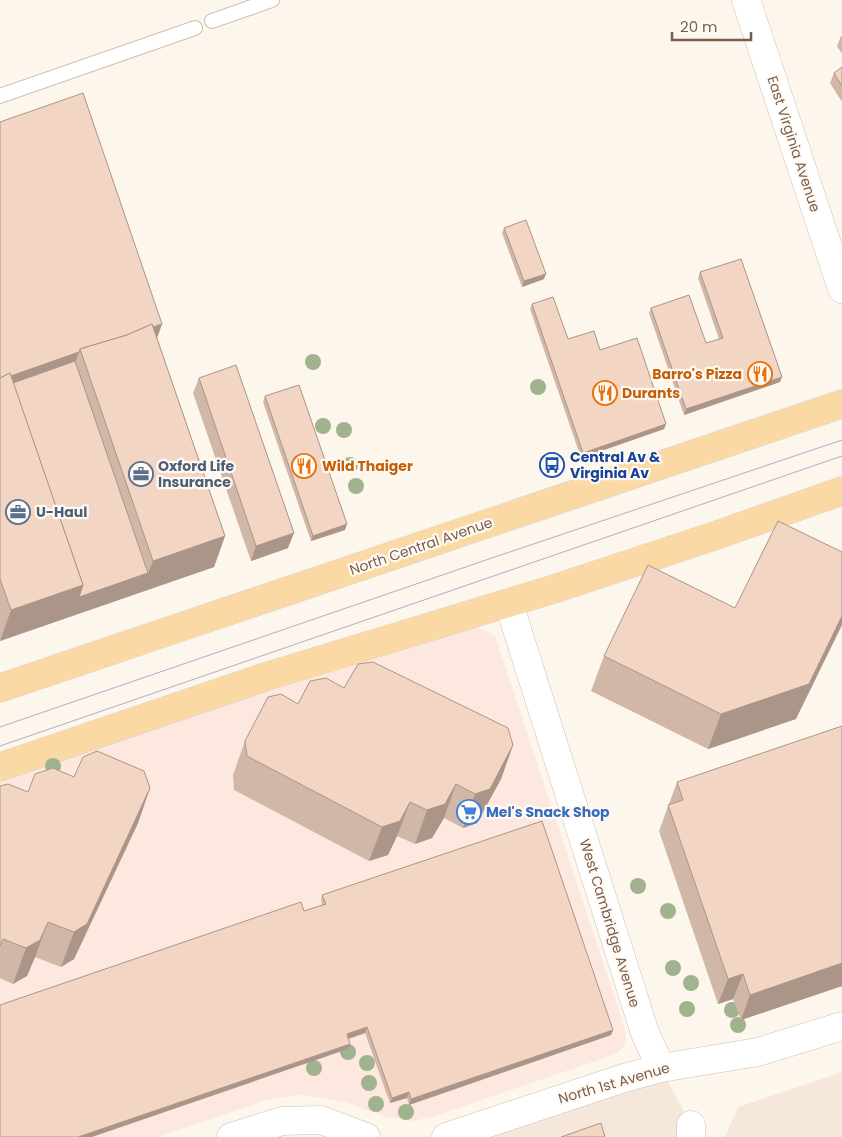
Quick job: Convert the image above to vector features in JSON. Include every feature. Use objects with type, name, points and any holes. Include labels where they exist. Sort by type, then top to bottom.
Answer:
[{"type":"main road","name":"North Central Avenue","points":[[0,688],[842,404]]},
{"type":"main road","points":[[0,767],[268,676],[509,604],[842,491]]},
{"type":"street","name":"East Virginia Avenue","points":[[746,0],[836,250],[842,289]]},
{"type":"street","name":"West Cambridge Avenue","points":[[509,604],[645,1033],[661,1068]]},
{"type":"street","name":"North 1st Avenue","points":[[446,1137],[480,1131],[624,1078],[661,1068],[758,1052],[842,1026]]},
{"type":"street","points":[[231,1137],[282,1120],[321,1120],[366,1137]]},
{"type":"lane","points":[[212,22],[272,0]]},
{"type":"lane","points":[[0,96],[195,28]]},
{"type":"shaded area","points":[[474,627],[485,630],[495,636],[620,1013],[626,1035],[625,1045],[616,1054],[435,1116],[413,1121],[387,1117],[345,1102],[301,1095],[266,1100],[158,1137],[0,1137],[0,780],[310,672]]},
{"type":"shaded area","points":[[661,1068],[691,1125],[691,1137],[446,1137]]},
{"type":"shaded area","points":[[842,1072],[842,1137],[725,1137],[738,1107]]},
{"type":"building","points":[[842,67],[842,86],[834,73]]},
{"type":"building","points":[[83,93],[162,324],[153,327],[152,324],[127,335],[80,349],[79,352],[11,376],[10,373],[0,378],[0,122]]},
{"type":"building","points":[[526,220],[546,274],[524,281],[504,228]]},
{"type":"building","points":[[741,259],[782,377],[686,409],[651,308],[689,295],[706,343],[723,338],[700,272]]},
{"type":"building","name":"Durants","points":[[553,297],[568,339],[594,331],[600,350],[637,338],[666,424],[583,453],[532,304]]},
{"type":"building","name":"Oxford Life Insurance","points":[[152,324],[225,536],[153,561],[80,349],[127,335]]},
{"type":"building","points":[[75,361],[148,573],[79,597],[83,585],[13,383]]},
{"type":"building","points":[[236,365],[294,533],[256,546],[199,378]]},
{"type":"building","points":[[10,373],[83,585],[11,610],[0,579],[0,378]]},
{"type":"building","name":"Wild Thaiger","points":[[299,385],[347,524],[313,536],[265,396]]},
{"type":"building","points":[[778,521],[842,552],[842,616],[809,684],[721,714],[604,656],[648,565],[735,608]]},
{"type":"building","points":[[373,662],[508,728],[513,745],[490,789],[475,794],[456,784],[445,804],[427,810],[410,802],[400,821],[382,827],[247,756],[245,741],[268,697],[281,694],[298,704],[310,681],[326,678],[344,688],[358,664]]},
{"type":"building","points":[[842,726],[842,963],[750,995],[743,974],[728,979],[668,805],[683,800],[677,782]]},
{"type":"building","points":[[97,751],[144,771],[150,788],[87,924],[74,932],[48,922],[40,940],[26,948],[3,939],[0,946],[0,786],[8,784],[28,792],[35,774],[53,768],[74,777],[83,757]]},
{"type":"building","points":[[542,821],[613,1030],[411,1099],[409,1092],[392,1098],[367,1027],[347,1034],[350,1044],[78,1137],[0,1137],[0,1005],[301,902],[304,911],[326,904],[322,895]]},
{"type":"building","points":[[601,1123],[605,1137],[561,1137]]},
{"type":"tram line","points":[[0,727],[842,440]]},
{"type":"tram line","points":[[0,746],[842,456]]},
{"type":"place","name":"Barro's Pizza","points":[[760,374]]},
{"type":"place","name":"Durants","points":[[605,393]]},
{"type":"place","name":"Central Av & Virginia Av","points":[[552,465]]},
{"type":"place","name":"Wild Thaiger","points":[[304,466]]},
{"type":"place","name":"Oxford Life Insurance","points":[[141,474]]},
{"type":"place","name":"U-Haul","points":[[18,512]]},
{"type":"place","name":"Mel's Snack Shop","points":[[469,812]]}]
